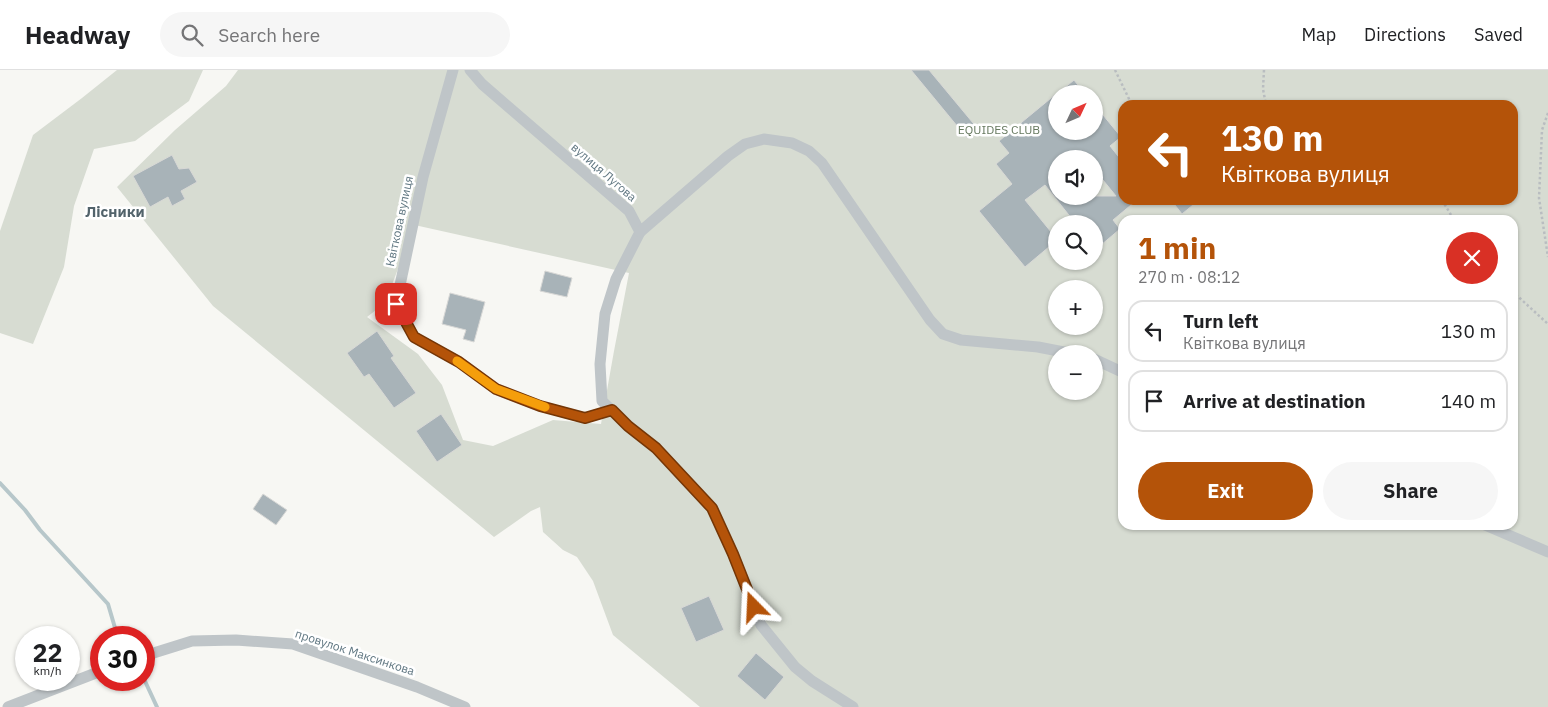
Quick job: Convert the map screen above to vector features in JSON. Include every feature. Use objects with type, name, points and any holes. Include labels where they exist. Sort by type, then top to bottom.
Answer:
[{"type":"street","name":"Квіткова вулиця","points":[[453,70],[423,177],[396,304],[414,337],[459,362],[496,389],[540,406],[585,418],[612,410]]},
{"type":"street","name":"вулиця Лугова","points":[[470,70],[482,84],[628,211],[640,232]]},
{"type":"street","points":[[853,707],[812,681],[796,667],[761,625],[733,554],[712,508],[656,448],[628,426],[602,401],[600,364],[605,314],[616,279],[640,232],[728,156],[745,144],[764,139],[792,143],[809,151],[822,163],[930,320],[943,334],[961,340],[1048,349]]},
{"type":"street","points":[[1103,363],[1118,370]]},
{"type":"street","points":[[1496,530],[1548,552]]},
{"type":"street","name":"провулок Максинкова","points":[[155,652],[192,640],[236,640],[294,644],[417,687],[465,707]]},
{"type":"street","points":[[8,707],[90,675]]},
{"type":"path","points":[[1115,70],[1130,100]]},
{"type":"path","points":[[1264,70],[1263,89],[1265,100]]},
{"type":"path","points":[[1548,113],[1542,130],[1539,198],[1548,257]]},
{"type":"path","points":[[1518,296],[1548,324]]},
{"type":"green space","points":[[117,70],[203,70],[189,101],[135,141],[94,149],[74,206],[64,267],[33,344],[0,333],[0,231],[33,135]]},
{"type":"green space","name":"EQUIDES CLUB","points":[[238,70],[1548,70],[1548,707],[700,707],[613,635],[593,581],[577,557],[563,550],[543,532],[540,507],[531,511],[494,537],[213,306],[117,187],[175,130],[226,86]],"holes":[[[410,224],[629,273],[601,424],[553,420],[493,446],[463,440],[442,385],[418,354],[367,317],[385,303],[401,261]]]},
{"type":"building","points":[[911,70],[929,70],[978,129],[967,138]]},
{"type":"building","points":[[1074,80],[1078,85],[1068,85]]},
{"type":"building","points":[[1048,101],[1048,140],[1103,140],[1103,115],[1118,133],[1118,139],[1110,146],[1118,156],[1118,205],[1131,205],[1113,220],[1118,226],[1118,231],[1103,243],[1103,215],[1069,215],[1061,205],[1103,205],[1103,196],[1116,196],[1103,180],[1103,150],[1048,150],[1048,189],[1045,185],[1025,200],[1048,228],[1048,248],[1025,267],[979,211],[1012,184],[996,164],[1009,153],[999,141]]},
{"type":"building","points":[[172,155],[179,169],[189,168],[197,182],[181,191],[185,199],[172,206],[168,197],[150,207],[133,176]]},
{"type":"building","points":[[1175,205],[1193,205],[1182,214]]},
{"type":"building","points":[[545,271],[572,278],[567,297],[540,291]]},
{"type":"building","points":[[450,293],[485,302],[474,342],[463,339],[466,330],[442,324]]},
{"type":"building","points":[[377,331],[394,356],[391,358],[416,393],[394,408],[369,374],[364,377],[347,353]]},
{"type":"building","points":[[441,414],[462,445],[437,462],[416,431]]},
{"type":"building","points":[[263,494],[287,510],[276,525],[253,509]]},
{"type":"building","points":[[709,596],[724,630],[696,642],[681,608]]},
{"type":"building","points":[[756,653],[784,677],[765,700],[737,676]]},
{"type":"waterway","points":[[0,483],[108,604],[114,626]]},
{"type":"waterway","points":[[150,691],[157,707]]},
{"type":"slow traffic","points":[[457,361],[496,389],[545,407]]},
{"type":"district","name":"Лісники","points":[[115,211]]},
{"type":"route","points":[[396,304],[414,337],[459,362],[496,389],[540,406],[585,418],[612,410],[628,426],[656,448],[712,508],[754,607]]}]
